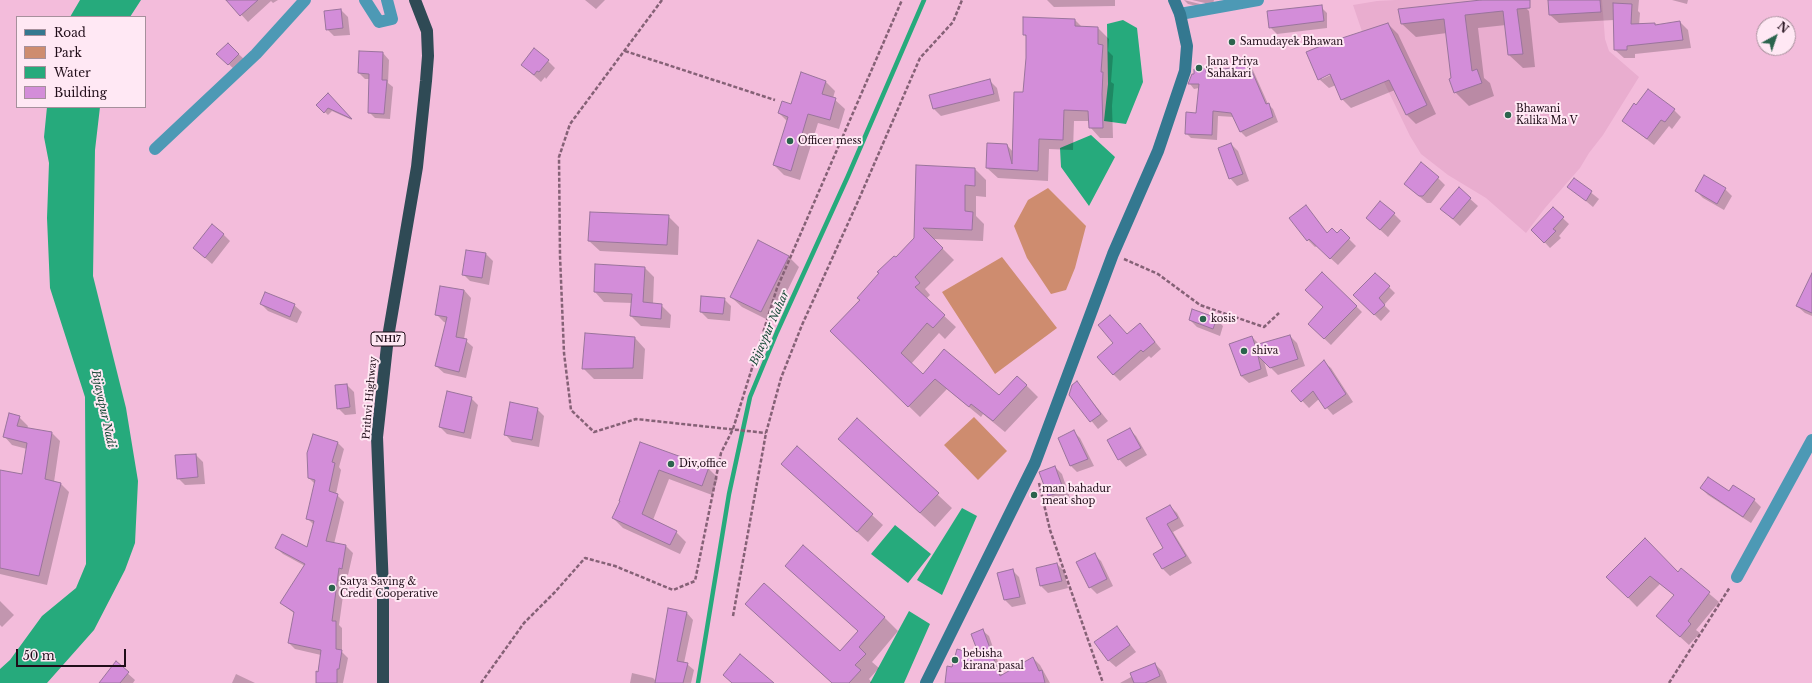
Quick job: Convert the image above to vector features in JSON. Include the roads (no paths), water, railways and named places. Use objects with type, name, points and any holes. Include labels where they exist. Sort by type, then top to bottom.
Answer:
[{"type":"highway","name":"Prithvi Highway","points":[[383,683],[383,589],[377,437],[388,337],[417,167],[426,81],[428,56],[427,31],[415,0]]},
{"type":"main road","points":[[926,683],[1034,463],[1113,254],[1158,151],[1185,71],[1187,46],[1180,14],[1174,0]]},
{"type":"street","points":[[155,149],[256,54],[305,0]]},
{"type":"street","points":[[366,0],[379,22],[392,19],[387,0]]},
{"type":"street","points":[[1180,14],[1258,0]]},
{"type":"street","points":[[1737,577],[1812,440]]},
{"type":"water","points":[[80,0],[141,0],[131,16],[71,16]]},
{"type":"water","points":[[1123,20],[1137,28],[1143,82],[1126,124],[1104,121],[1108,84],[1107,24]]},
{"type":"water","name":"Bijayapur Nadi","points":[[47,108],[100,108],[95,150],[93,276],[126,408],[138,481],[135,543],[125,570],[94,630],[47,683],[0,683],[0,669],[10,660],[42,616],[76,588],[86,564],[85,397],[50,288],[47,218],[49,163],[44,137]]},
{"type":"water","points":[[1091,135],[1115,157],[1089,206],[1061,167],[1060,148]]},
{"type":"water","points":[[962,508],[977,516],[942,595],[917,580]]},
{"type":"water","points":[[895,525],[931,554],[908,583],[871,554]]},
{"type":"water","points":[[909,611],[930,624],[904,683],[870,683]]},
{"type":"waterway","name":"Bijaypur Nahar","points":[[698,683],[729,494],[750,397],[777,332],[848,176],[924,0]]},
{"type":"place","name":"Samudayek Bhawan","points":[[1232,42]]},
{"type":"place","name":"Jana Priya Sahakari","points":[[1199,68]]},
{"type":"place","name":"Bhawani Kalika Ma V","points":[[1508,115]]},
{"type":"place","name":"Officer mess","points":[[790,141]]},
{"type":"place","name":"kosis","points":[[1203,319]]},
{"type":"place","name":"shiva","points":[[1244,351]]},
{"type":"place","name":"Div,office","points":[[671,464]]},
{"type":"place","name":"man bahadur meat shop","points":[[1034,495]]},
{"type":"place","name":"Satya Saving & Credit Cooperative","points":[[332,588]]},
{"type":"place","name":"bebisha kirana pasal","points":[[955,660]]}]
